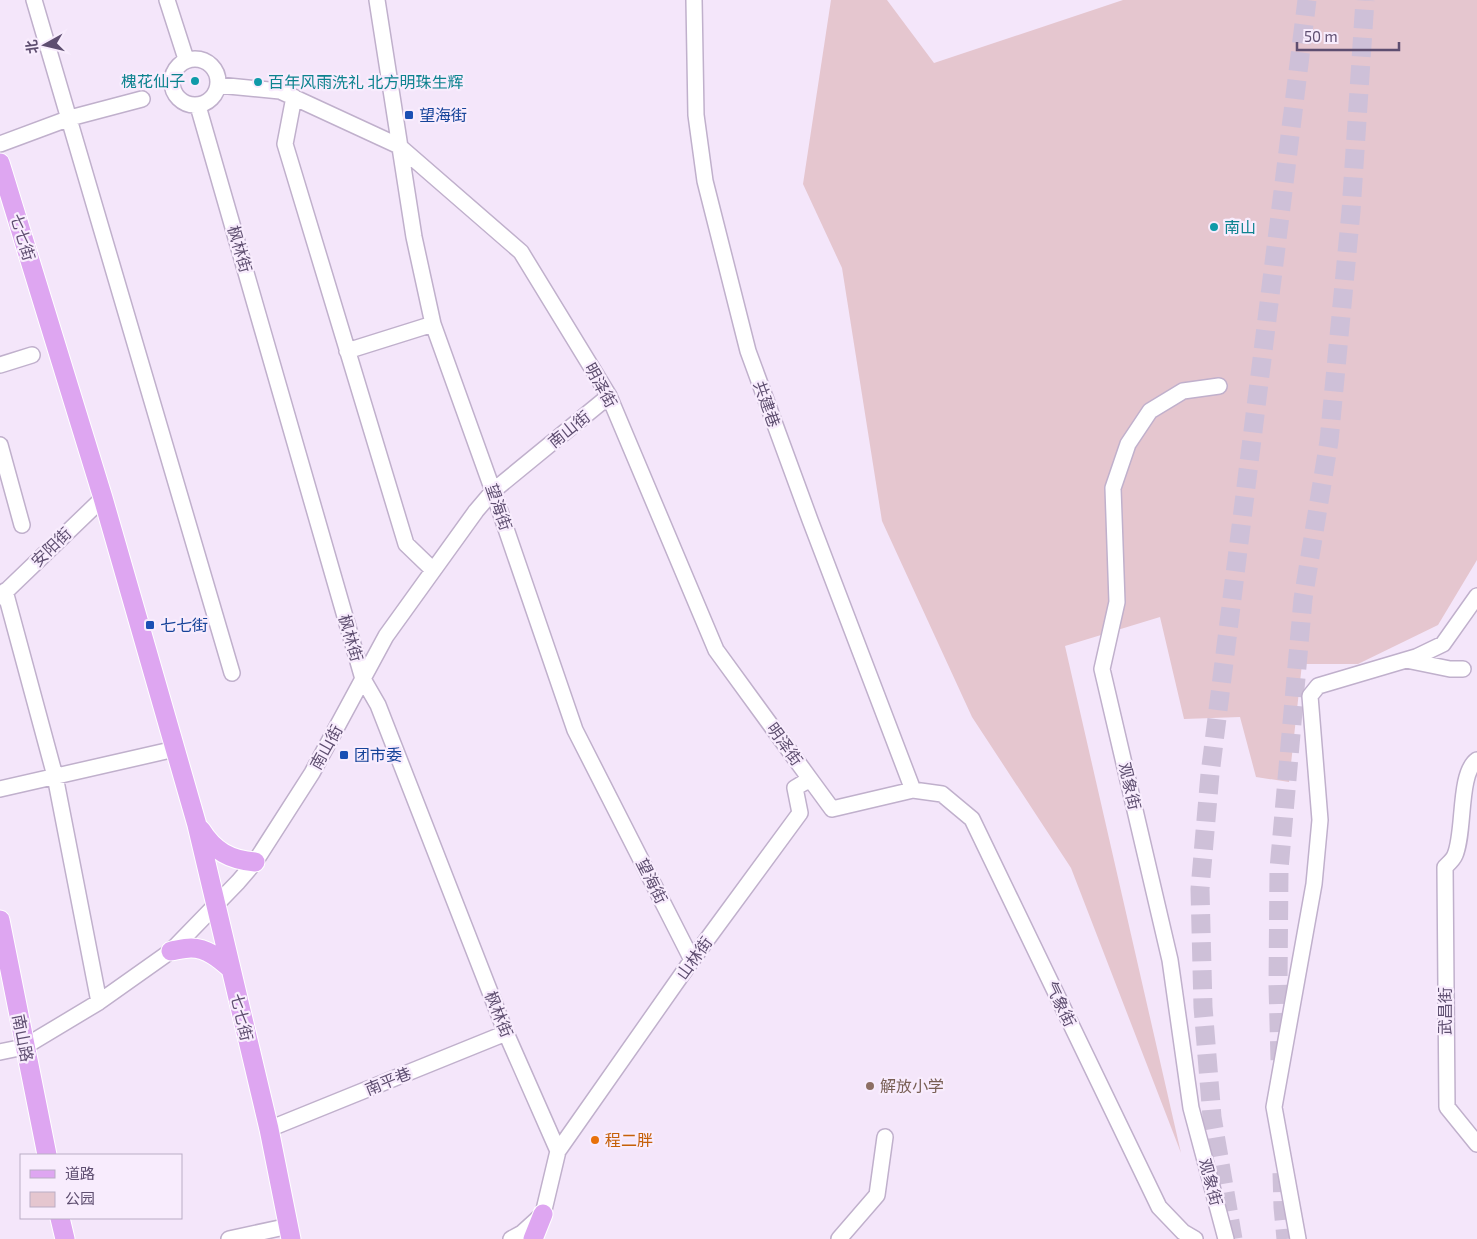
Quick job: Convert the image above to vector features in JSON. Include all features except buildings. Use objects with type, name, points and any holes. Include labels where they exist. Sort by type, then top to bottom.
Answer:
[{"type":"main road","name":"七七街","points":[[0,164],[103,498],[197,825],[269,1129],[290,1232]]},
{"type":"main road","points":[[197,825],[208,841],[218,850],[245,862],[255,862]]},
{"type":"main road","name":"南山路","points":[[0,920],[47,1154]]},
{"type":"main road","points":[[171,951],[193,948],[206,951],[220,959],[231,969]]},
{"type":"main road","points":[[533,1239],[544,1214]]},
{"type":"main road","points":[[544,1214],[544,1239]]},
{"type":"main road","points":[[60,1219],[65,1239]]},
{"type":"street","points":[[34,0],[232,673]]},
{"type":"street","points":[[167,0],[186,59]]},
{"type":"street","name":"望海街","points":[[377,0],[414,237],[433,324],[576,730],[692,960]]},
{"type":"street","name":"共建巷","points":[[694,0],[696,115],[705,181],[748,351],[913,790]]},
{"type":"street","points":[[198,58],[210,63],[217,73],[218,85],[215,95],[208,102],[198,106],[188,105],[166,93],[176,67],[186,59],[198,58]]},
{"type":"street","name":"明泽街","points":[[218,85],[280,91],[399,146],[521,252],[609,396],[716,650],[810,779]]},
{"type":"street","points":[[294,97],[285,144],[406,544],[433,570]]},
{"type":"street","points":[[0,144],[70,118],[142,99]]},
{"type":"street","name":"枫林街","points":[[198,106],[363,679],[378,705],[506,1033],[558,1151]]},
{"type":"street","points":[[347,351],[433,324]]},
{"type":"street","points":[[0,365],[32,355]]},
{"type":"street","name":"观象街","points":[[1219,386],[1183,391],[1150,411],[1128,444],[1113,488],[1116,602],[1102,669],[1170,960],[1191,1108],[1226,1239]]},
{"type":"street","name":"南山街","points":[[0,1052],[24,1047],[99,1002],[171,951],[216,905],[255,862],[312,773],[386,636],[476,511],[493,491],[609,396]]},
{"type":"street","points":[[0,445],[22,525]]},
{"type":"street","name":"安阳街","points":[[3,594],[103,498]]},
{"type":"street","points":[[3,594],[54,776],[99,1002]]},
{"type":"street","points":[[1298,1239],[1274,1107],[1314,884],[1320,820],[1310,696],[1318,686],[1416,657],[1443,644],[1477,596]]},
{"type":"street","points":[[1404,660],[1450,669],[1463,669]]},
{"type":"street","points":[[0,789],[175,749]]},
{"type":"street","name":"武昌街","points":[[1477,760],[1472,763],[1465,784],[1460,837],[1454,857],[1445,868],[1447,1107],[1477,1144]]},
{"type":"street","points":[[810,779],[832,808],[913,790]]},
{"type":"street","name":"山林街","points":[[544,1214],[558,1151],[692,960],[800,813],[795,788],[810,779]]},
{"type":"street","name":"气象街","points":[[913,790],[942,794],[972,819],[1159,1207],[1184,1232],[1195,1239]]},
{"type":"street","name":"南平巷","points":[[269,1129],[506,1033]]},
{"type":"street","points":[[839,1239],[876,1195],[885,1137]]},
{"type":"street","points":[[511,1239],[522,1233],[544,1214]]},
{"type":"street","points":[[229,1239],[290,1232]]},
{"type":"green space","points":[[831,0],[887,0],[934,63],[1123,0],[1477,0],[1477,560],[1438,625],[1358,664],[1302,664],[1289,782],[1256,777],[1240,717],[1184,719],[1160,617],[1065,646],[1181,1153],[1071,868],[972,717],[882,521],[842,268],[803,184]]},
{"type":"tunnel","points":[[1233,1239],[1212,1117],[1203,1007],[1200,889],[1210,774],[1307,0]]},
{"type":"tunnel","points":[[1280,1060],[1278,985],[1279,869],[1303,599],[1329,441],[1351,211],[1365,0]]},
{"type":"tunnel","points":[[1282,1173],[1286,1239]]},
{"type":"place","name":"槐花仙子","points":[[195,81]]},
{"type":"place","name":"百年风雨洗礼 北方明珠生辉","points":[[258,82]]},
{"type":"place","name":"望海街","points":[[409,115]]},
{"type":"place","name":"南山","points":[[1214,227]]},
{"type":"place","name":"七七街","points":[[150,625]]},
{"type":"place","name":"团市委","points":[[344,755]]},
{"type":"place","name":"解放小学","points":[[870,1086]]},
{"type":"place","name":"程二胖","points":[[595,1140]]}]
